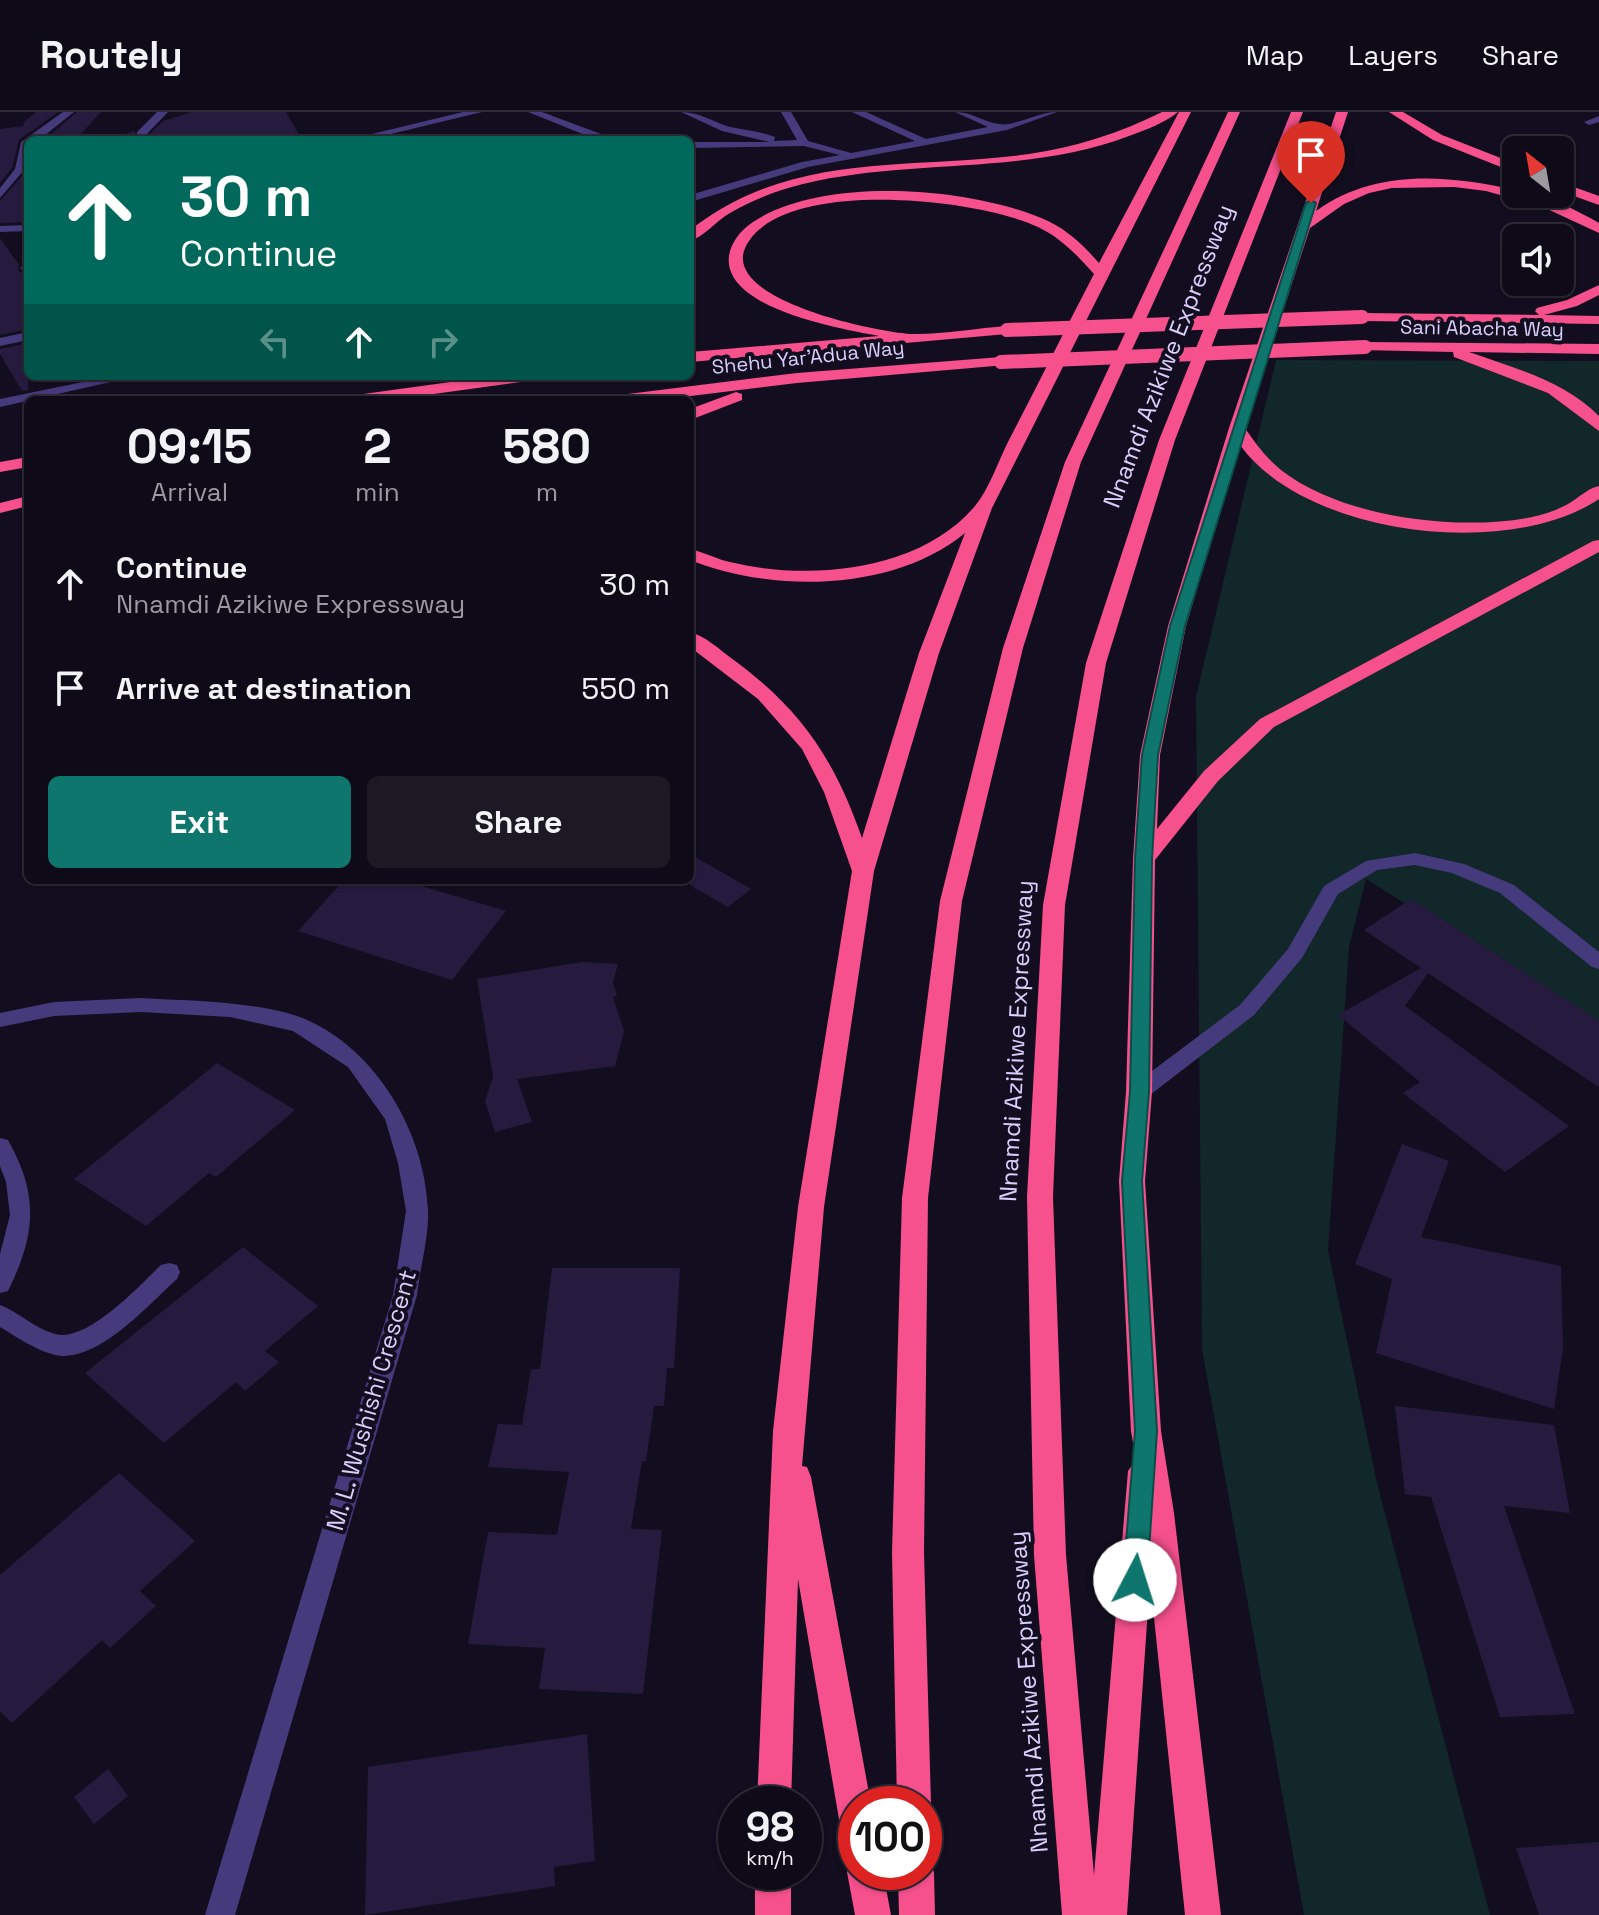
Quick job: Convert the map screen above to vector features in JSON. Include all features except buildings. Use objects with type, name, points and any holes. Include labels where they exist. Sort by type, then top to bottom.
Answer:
[{"type":"highway","points":[[694,233],[709,218],[750,197],[786,184],[826,175],[893,167],[1009,160],[1067,151],[1137,130],[1172,112]]},
{"type":"highway","points":[[775,1786],[788,1431],[811,1207],[863,871],[929,653],[983,508],[1185,112]]},
{"type":"highway","name":"Nnamdi Azikiwe Expressway","points":[[914,1786],[908,1553],[915,1198],[951,901],[1013,648],[1073,462],[1234,112]]},
{"type":"highway","name":"Nnamdi Azikiwe Expressway","points":[[1080,1915],[1050,1555],[1041,1213],[1054,905],[1096,663],[1167,440],[1297,112]]},
{"type":"highway","points":[[1203,1915],[1159,1513],[1146,1431],[1132,1181],[1139,1092],[1144,859],[1150,755],[1177,626],[1237,428],[1342,112]]},
{"type":"highway","points":[[1395,112],[1409,123],[1448,142],[1502,163]]},
{"type":"highway","points":[[1302,228],[1336,202],[1367,189],[1407,183],[1461,185],[1517,194],[1563,208],[1599,229]]},
{"type":"highway","points":[[1574,191],[1599,201]]},
{"type":"highway","points":[[904,337],[816,317],[781,306],[757,292],[739,275],[735,257],[742,237],[764,220],[805,204],[899,194],[929,197],[1010,212],[1042,225],[1071,241],[1101,273]]},
{"type":"highway","points":[[1516,318],[1572,303],[1599,289]]},
{"type":"highway","name":"Sani Abacha Way","points":[[1007,330],[1362,317],[1599,320]]},
{"type":"highway","name":"Shehu Yar'Adua Way","points":[[694,357],[1007,330]]},
{"type":"highway","name":"Sani Abacha Way","points":[[1001,362],[1365,347],[1599,349]]},
{"type":"highway","points":[[1442,348],[1561,395],[1589,413],[1599,426]]},
{"type":"highway","name":"Shehu Yar'Adua Way","points":[[652,396],[797,378],[1001,362]]},
{"type":"highway","points":[[694,413],[710,405],[797,378]]},
{"type":"highway","points":[[372,396],[434,380]]},
{"type":"highway","points":[[386,396],[500,380]]},
{"type":"highway","points":[[1237,428],[1256,456],[1282,479],[1323,500],[1381,519],[1441,527],[1499,528],[1558,516],[1599,491]]},
{"type":"highway","points":[[0,467],[24,463]]},
{"type":"highway","points":[[0,508],[24,502]]},
{"type":"highway","points":[[694,555],[730,568],[758,572],[785,575],[841,573],[898,561],[942,543],[983,508]]},
{"type":"highway","points":[[1144,859],[1211,776],[1267,723],[1599,545]]},
{"type":"highway","points":[[694,641],[789,718],[823,766],[863,871]]},
{"type":"highway","points":[[788,1431],[850,1786]]},
{"type":"highway","points":[[1109,1915],[1146,1431]]},
{"type":"highway","points":[[773,1890],[773,1915]]},
{"type":"highway","points":[[868,1890],[873,1915]]},
{"type":"highway","points":[[916,1890],[917,1915]]},
{"type":"street","points":[[37,136],[69,112]]},
{"type":"street","points":[[141,134],[163,112]]},
{"type":"street","points":[[370,136],[477,112]]},
{"type":"street","points":[[533,112],[596,136]]},
{"type":"street","points":[[686,112],[726,129],[758,134],[778,142]]},
{"type":"street","points":[[786,112],[804,143]]},
{"type":"street","points":[[857,112],[922,140]]},
{"type":"street","points":[[960,112],[999,128]]},
{"type":"street","points":[[694,198],[769,174],[922,140],[999,128],[1052,112]]},
{"type":"street","points":[[694,145],[804,143],[854,155]]},
{"type":"street","points":[[0,195],[20,169],[24,149]]},
{"type":"street","points":[[0,229],[24,228]]},
{"type":"street","points":[[0,342],[24,337]]},
{"type":"street","points":[[34,396],[112,380]]},
{"type":"street","points":[[0,403],[24,398]]},
{"type":"street","points":[[1139,1092],[1247,1010],[1295,953],[1331,890],[1372,865],[1415,859],[1457,868],[1507,889],[1599,962]]},
{"type":"street","name":"M. L. Wushishi Crescent","points":[[0,1020],[54,1009],[141,1005],[230,1010],[299,1025],[355,1062],[395,1117],[409,1163],[417,1211],[405,1295],[220,1915]]},
{"type":"street","points":[[0,1146],[16,1172],[22,1228],[0,1284]]},
{"type":"street","points":[[0,1315],[57,1346],[72,1346],[91,1339],[169,1272]]},
{"type":"green space","points":[[1276,360],[1599,361],[1599,1025],[1366,879],[1349,947],[1328,1250],[1377,1483],[1490,1915],[1304,1915],[1202,1349],[1196,697]]},
{"type":"route","points":[[1135,1580],[1146,1431],[1132,1181],[1139,1092],[1144,859],[1150,755],[1177,626],[1237,428],[1311,203]]}]
